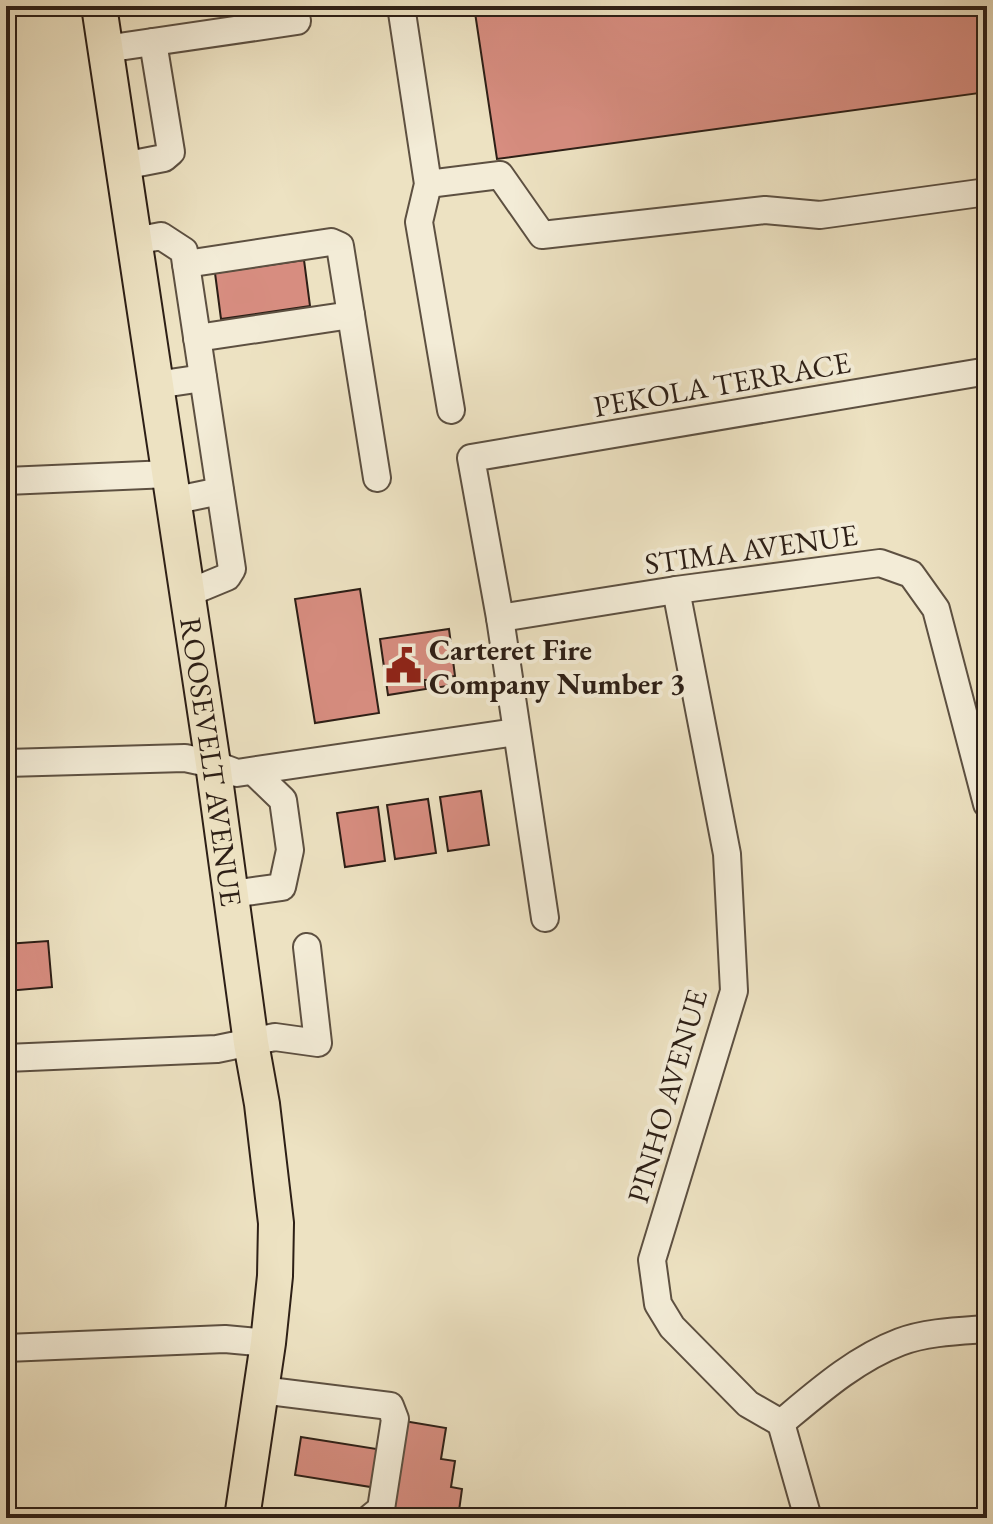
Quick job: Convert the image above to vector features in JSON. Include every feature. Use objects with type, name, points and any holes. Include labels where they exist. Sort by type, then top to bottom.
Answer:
[{"type":"main road","name":"ROOSEVELT AVENUE","points":[[99,6],[232,894],[276,1223],[275,1276],[268,1343],[242,1518]]},
{"type":"street","points":[[401,6],[428,184],[419,222],[451,410]]},
{"type":"street","points":[[105,49],[297,21]]},
{"type":"street","points":[[123,166],[164,158],[171,152],[153,42]]},
{"type":"street","points":[[428,184],[500,175],[542,235],[765,210],[820,215],[987,192]]},
{"type":"street","points":[[135,241],[161,236],[184,251],[232,569],[227,577],[186,594]]},
{"type":"street","points":[[186,264],[331,242],[340,246],[377,478]]},
{"type":"street","points":[[197,338],[351,315]]},
{"type":"street","name":"PEKOLA TERRACE","points":[[500,618],[471,458],[982,372]]},
{"type":"street","points":[[156,385],[203,378]]},
{"type":"street","points":[[6,481],[220,491]]},
{"type":"street","name":"STIMA AVENUE","points":[[500,618],[676,590],[880,563],[911,574],[936,609],[987,804]]},
{"type":"street","name":"PINHO AVENUE","points":[[676,590],[727,854],[734,991],[652,1260],[658,1304],[672,1327],[748,1404],[781,1423]]},
{"type":"street","points":[[500,618],[545,918]]},
{"type":"street","points":[[6,763],[185,758],[237,773],[254,772],[516,732]]},
{"type":"street","points":[[232,894],[282,887],[290,850],[283,800],[254,772]]},
{"type":"street","points":[[6,1058],[217,1049],[275,1037],[318,1043],[307,947]]},
{"type":"street","points":[[808,1518],[781,1423],[852,1367],[891,1346],[903,1341],[987,1329]]},
{"type":"street","points":[[6,1348],[225,1339],[268,1343]]},
{"type":"street","points":[[261,1390],[390,1406],[395,1419],[381,1509],[370,1518]]},
{"type":"building","points":[[474,6],[987,6],[987,92],[497,159]]},
{"type":"building","points":[[304,260],[310,306],[221,319],[215,273]]},
{"type":"building","points":[[360,589],[379,713],[315,723],[295,599]]},
{"type":"building","points":[[449,629],[455,676],[447,677],[448,686],[434,688],[432,680],[424,680],[426,689],[388,695],[380,639]]},
{"type":"building","points":[[481,791],[489,845],[448,851],[440,797]]},
{"type":"building","points":[[428,799],[436,853],[395,859],[387,805]]},
{"type":"building","points":[[378,807],[385,861],[345,867],[337,813]]},
{"type":"building","points":[[48,941],[52,987],[7,991],[6,944]]},
{"type":"building","points":[[404,1421],[446,1428],[441,1459],[455,1461],[451,1487],[462,1489],[458,1518],[390,1513]]},
{"type":"building","points":[[301,1437],[383,1450],[377,1488],[295,1475]]},
{"type":"place","name":"Carteret Fire Company Number 3","points":[[403,666]]}]
